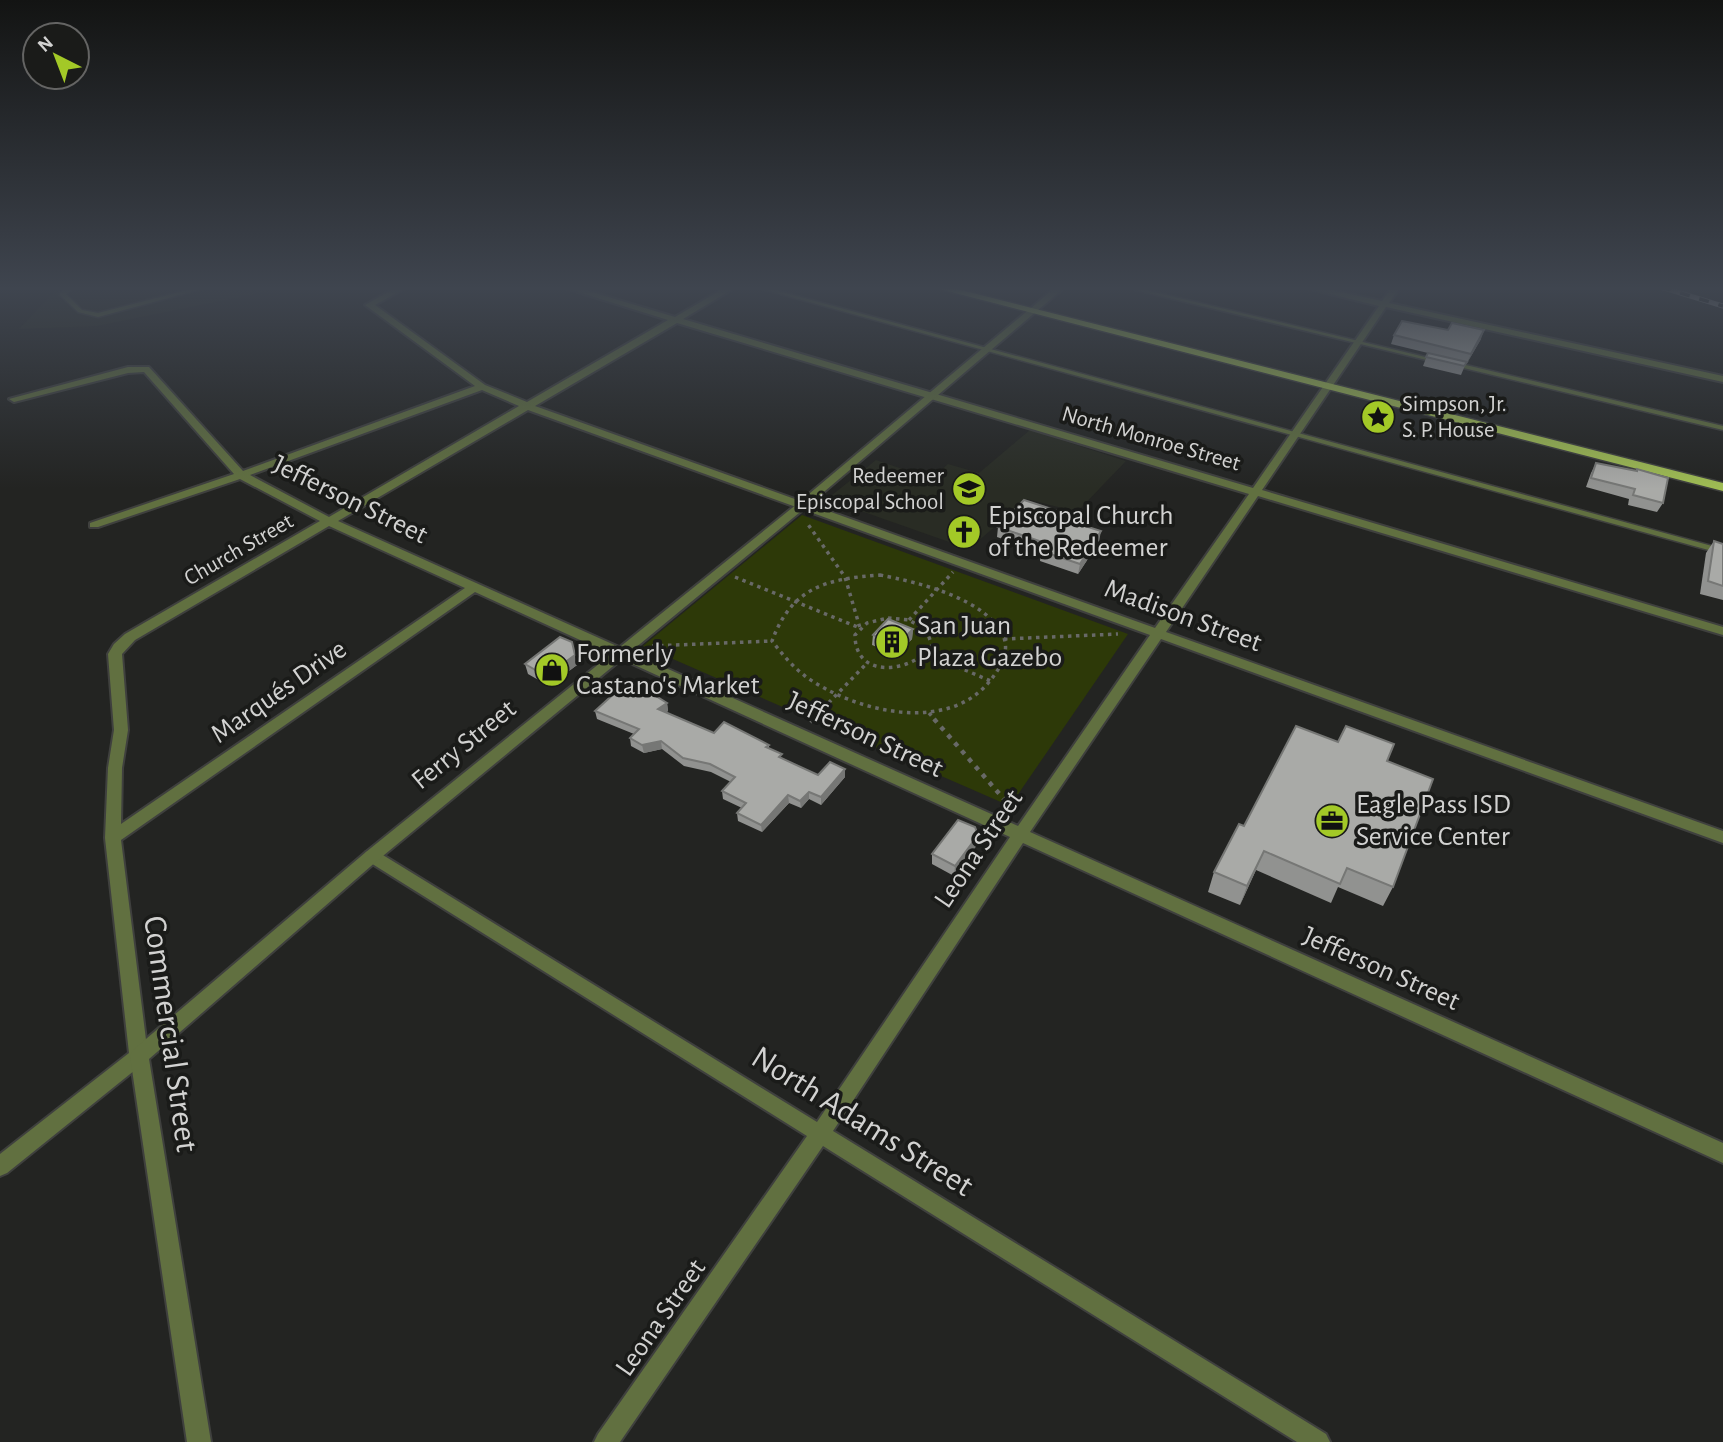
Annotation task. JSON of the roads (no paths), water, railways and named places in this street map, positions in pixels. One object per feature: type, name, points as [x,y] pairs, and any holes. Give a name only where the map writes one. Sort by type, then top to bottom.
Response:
[{"type":"main road","points":[[1201,354],[1723,486]]},
{"type":"street","name":"Madison Street","points":[[437,354],[482,387],[801,510],[961,563],[1723,837]]},
{"type":"street","name":"Church Street","points":[[130,637],[616,354]]},
{"type":"street","name":"North Monroe Street","points":[[792,354],[1723,631]]},
{"type":"street","name":"Ferry Street","points":[[0,1166],[139,1056],[372,856],[621,652],[720,571],[801,510],[980,354]]},
{"type":"street","name":"Leona Street","points":[[606,1442],[821,1133],[1020,835],[1351,354]]},
{"type":"street","points":[[1612,354],[1723,379]]},
{"type":"street","name":"Jefferson Street","points":[[14,399],[128,370],[146,369],[241,475],[330,522],[1723,1153]]},
{"type":"street","points":[[94,525],[241,475],[482,387]]},
{"type":"street","name":"Marqués Drive","points":[[113,838],[474,587]]},
{"type":"street","name":"Commercial Street","points":[[130,637],[119,647],[116,654],[121,730],[115,768],[113,838],[139,1056],[199,1442]]},
{"type":"street","name":"North Adams Street","points":[[372,856],[1318,1442]]},
{"type":"lane","points":[[996,354],[1723,552]]},
{"type":"lane","points":[[1411,354],[1723,428]]},
{"type":"place","name":"Simpson, Jr. S. P. House","points":[[1378,417]]},
{"type":"place","name":"Redeemer Episcopal School","points":[[969,489]]},
{"type":"place","name":"Episcopal Church of the Redeemer","points":[[964,532]]},
{"type":"place","name":"San Juan Plaza Gazebo","points":[[892,642]]},
{"type":"place","name":"Formerly Castano's Market","points":[[552,670]]},
{"type":"place","name":"Eagle Pass ISD Service Center","points":[[1332,821]]}]
